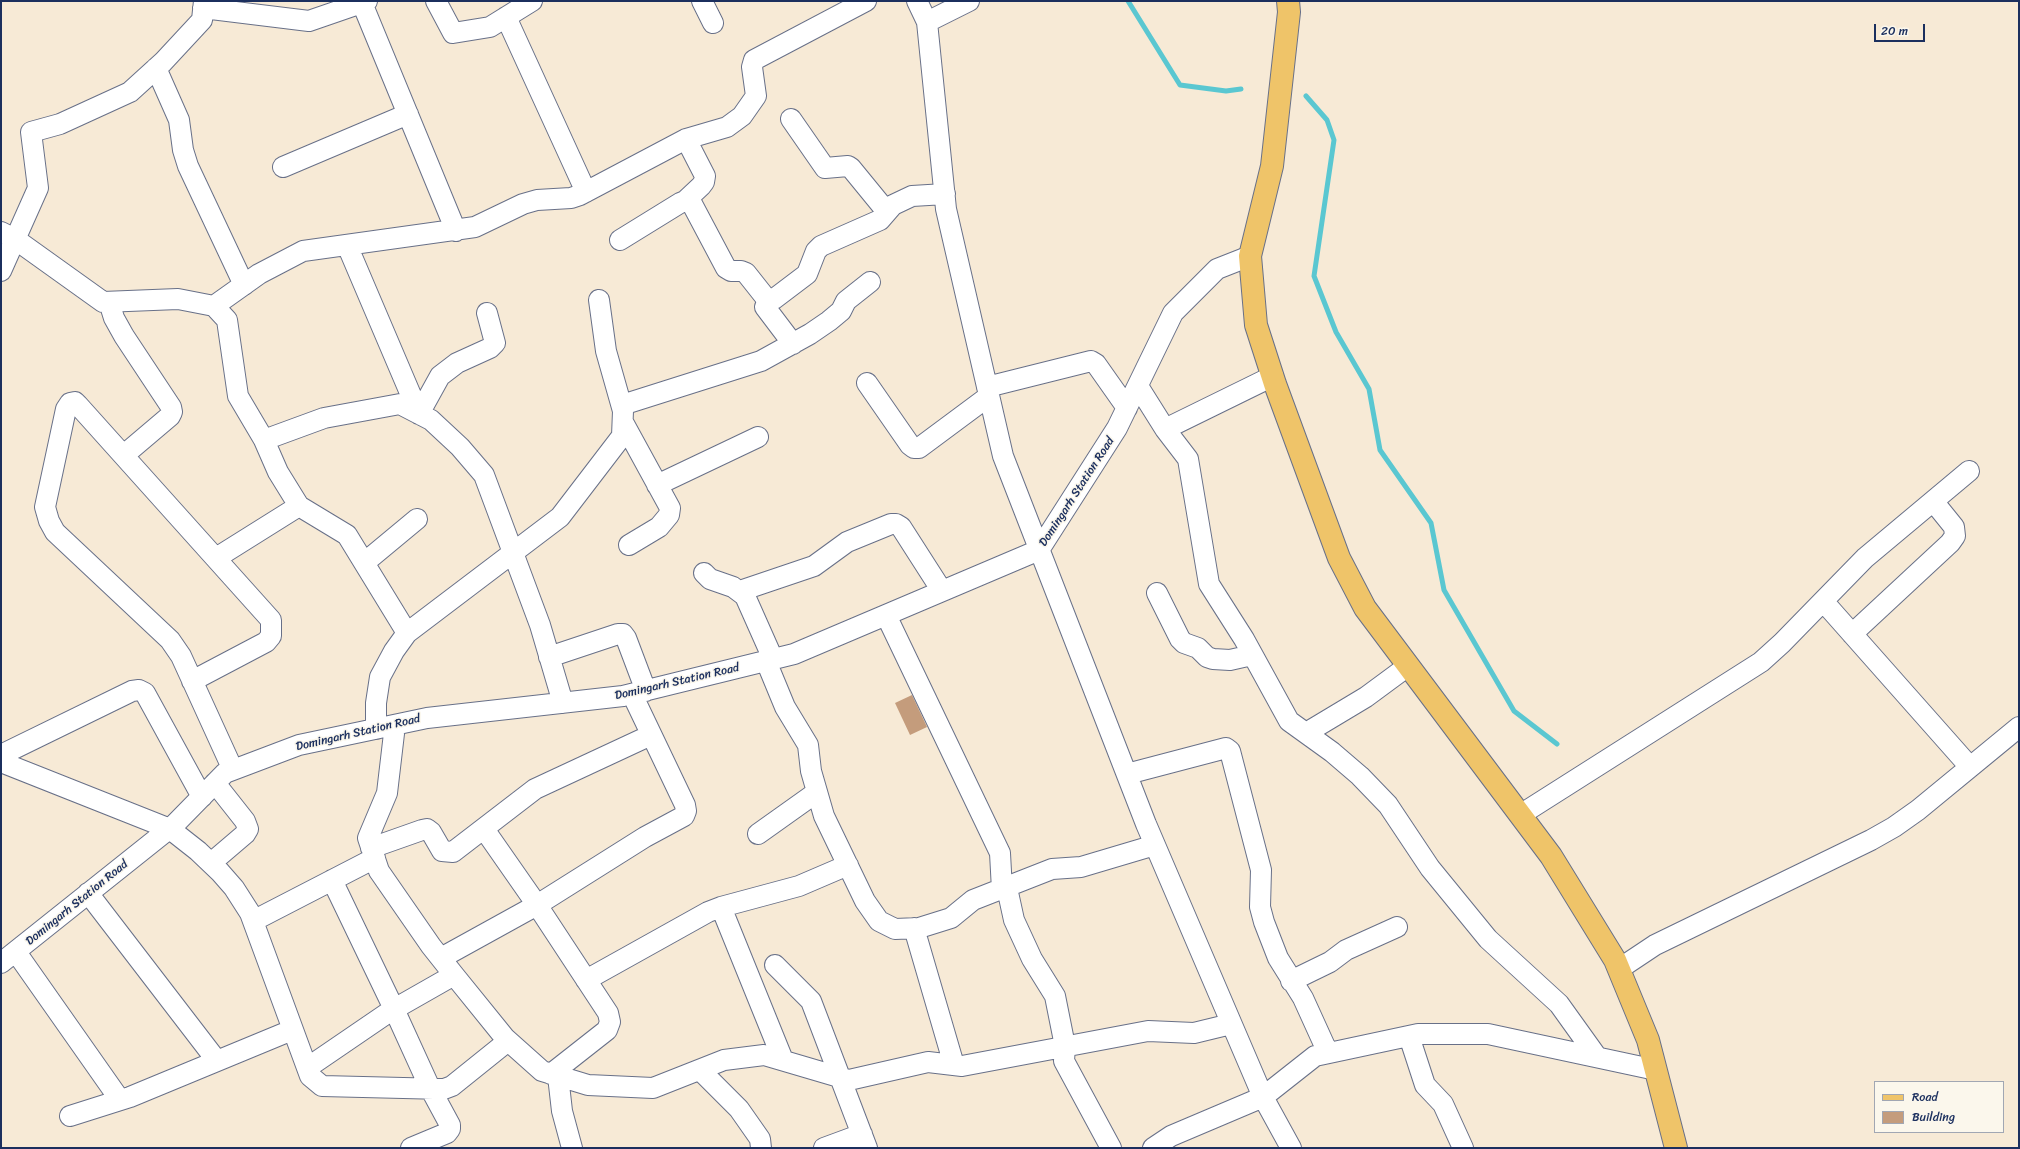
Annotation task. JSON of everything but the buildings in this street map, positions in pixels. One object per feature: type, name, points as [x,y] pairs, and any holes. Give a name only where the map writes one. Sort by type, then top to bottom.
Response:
[{"type":"main road","points":[[1288,1],[1289,12],[1272,166],[1250,256],[1256,325],[1273,376],[1339,558],[1365,608],[1551,856],[1619,969],[1648,1040],[1676,1148]]},
{"type":"street","points":[[436,1],[453,33],[490,27],[532,1]]},
{"type":"street","points":[[702,1],[714,23]]},
{"type":"street","points":[[214,306],[259,274],[303,251],[456,231],[475,227],[523,204],[536,200],[572,198],[686,139],[728,127],[742,116],[754,102],[756,96],[752,67],[754,60],[866,1]]},
{"type":"street","points":[[917,1],[927,22],[946,209],[1003,456],[1155,845],[1263,1097],[1291,1148]]},
{"type":"street","points":[[927,22],[969,1]]},
{"type":"street","points":[[1,271],[8,235],[38,188],[31,132],[60,124],[130,92],[156,68],[202,20],[203,4],[309,21],[365,2],[408,114],[456,231]]},
{"type":"street","points":[[506,17],[586,192]]},
{"type":"street","points":[[156,68],[179,120],[183,150],[188,166],[244,285]]},
{"type":"street","points":[[283,167],[408,114]]},
{"type":"street","points":[[791,119],[826,168],[848,166],[851,168],[887,212]]},
{"type":"street","points":[[620,240],[685,201],[704,182],[705,176],[686,139]]},
{"type":"street","points":[[685,201],[691,202],[726,268],[731,272],[741,271],[746,273],[764,297],[774,299],[806,274],[816,251],[821,246],[880,220],[893,205],[912,196],[944,194]]},
{"type":"street","points":[[8,235],[103,302],[178,299],[214,306],[227,320],[238,396],[264,440],[278,472],[299,506],[347,535],[407,634]]},
{"type":"street","points":[[347,245],[419,414]]},
{"type":"street","name":"Domingarh Station Road","points":[[8,957],[170,829],[225,773],[299,745],[427,718],[563,703],[639,692],[794,654],[1039,550],[1078,493],[1118,428],[1173,313],[1217,269],[1250,256]]},
{"type":"street","points":[[622,414],[761,361],[793,344],[810,334],[841,311],[846,301],[870,282]]},
{"type":"street","points":[[599,300],[606,351],[622,414],[670,508],[669,515],[659,527],[629,545]]},
{"type":"street","points":[[109,302],[114,318],[124,336],[171,407],[172,412],[170,416],[124,455]]},
{"type":"street","points":[[765,307],[793,344]]},
{"type":"street","points":[[419,414],[440,376],[457,363],[490,348],[495,343],[487,313]]},
{"type":"street","points":[[867,383],[910,445],[914,448],[919,448],[988,391],[1092,361],[1096,364],[1127,408]]},
{"type":"street","points":[[1165,429],[1273,376]]},
{"type":"street","points":[[1138,386],[1165,429],[1188,459],[1209,584],[1252,655],[1289,721],[1332,752],[1360,776],[1388,806],[1430,868],[1488,938],[1559,1004],[1597,1057]]},
{"type":"street","points":[[192,681],[266,642],[271,636],[272,620],[78,405],[75,402],[70,402],[66,409],[46,507],[49,522],[55,532],[170,640],[181,656],[192,681],[233,770]]},
{"type":"street","points":[[264,440],[324,418],[400,404],[431,420],[460,447],[484,475],[540,625],[563,703]]},
{"type":"street","points":[[622,414],[622,436],[560,517],[407,634],[394,651],[380,677],[376,703],[385,727],[387,794],[368,838],[379,871],[441,958],[508,1041],[542,1071],[554,1075],[588,1085],[653,1088],[724,1060],[764,1055],[849,1080],[928,1062],[962,1066],[1148,1031],[1194,1033],[1231,1024]]},
{"type":"street","points":[[657,485],[758,437]]},
{"type":"street","points":[[1520,815],[1748,671],[1782,643],[1865,558],[1969,471]]},
{"type":"street","points":[[1852,634],[1950,543],[1955,536],[1954,528],[1933,501]]},
{"type":"street","points":[[216,558],[299,506]]},
{"type":"street","points":[[364,563],[417,519]]},
{"type":"street","points":[[740,591],[814,566],[847,542],[891,524],[896,524],[902,527],[942,591]]},
{"type":"street","points":[[704,573],[710,579],[740,591],[745,596],[785,707],[808,745],[811,771],[824,816],[865,901],[879,921],[895,929],[914,928],[950,918],[973,900],[1052,870],[1082,867],[1155,845]]},
{"type":"street","points":[[1158,593],[1180,639],[1184,643],[1198,648],[1207,657],[1213,659],[1230,660],[1252,655]]},
{"type":"street","points":[[1823,601],[1970,767]]},
{"type":"street","points":[[886,615],[1000,853],[1005,889],[1014,920],[1032,959],[1055,996],[1065,1046],[1064,1061],[1111,1148]]},
{"type":"street","points":[[441,958],[537,905],[650,834],[684,816],[686,811],[651,735],[626,638],[623,634],[618,634],[549,657]]},
{"type":"street","points":[[1306,733],[1360,701],[1408,666]]},
{"type":"street","points":[[1,755],[125,695],[139,690],[145,693],[209,790],[245,821],[248,829],[245,834],[211,863]]},
{"type":"street","points":[[1619,969],[1655,945],[1871,840],[1918,810],[2019,728]]},
{"type":"street","points":[[253,921],[332,880],[373,853],[422,830],[431,832],[442,851],[453,852],[535,789],[651,735]]},
{"type":"street","points":[[1127,774],[1226,748],[1230,751],[1261,870],[1260,907],[1278,958],[1308,1006],[1328,1053]]},
{"type":"street","points":[[1,762],[170,829],[211,863],[234,888],[250,913],[307,1068],[315,1081],[322,1086],[444,1089],[452,1086],[508,1041]]},
{"type":"street","points":[[758,834],[817,792]]},
{"type":"street","points":[[484,829],[537,905],[608,1013],[610,1022],[607,1030],[554,1075]]},
{"type":"street","points":[[586,980],[685,924],[721,907],[799,886],[848,865]]},
{"type":"street","points":[[332,880],[430,1088],[450,1125],[450,1130],[447,1133],[411,1148]]},
{"type":"street","points":[[88,893],[217,1061]]},
{"type":"street","points":[[721,907],[783,1060]]},
{"type":"street","points":[[1291,980],[1330,962],[1349,948],[1397,927]]},
{"type":"street","points":[[914,928],[954,1065]]},
{"type":"street","points":[[8,957],[120,1100]]},
{"type":"street","points":[[775,965],[811,1000],[838,1076],[864,1141],[824,1148]]},
{"type":"street","points":[[307,1068],[394,1009],[454,975]]},
{"type":"street","points":[[70,1116],[120,1100],[292,1030]]},
{"type":"street","points":[[1153,1148],[1171,1136],[1263,1097],[1314,1056],[1418,1034],[1488,1034],[1656,1070]]},
{"type":"street","points":[[1409,1036],[1422,1079],[1425,1085],[1443,1104],[1463,1148]]},
{"type":"street","points":[[700,1070],[739,1109],[760,1139],[761,1148]]},
{"type":"street","points":[[554,1075],[572,1148]]},
{"type":"waterway","points":[[1128,1],[1180,85],[1226,91],[1241,89]]},
{"type":"waterway","points":[[1306,96],[1327,120],[1334,140],[1314,276],[1336,332],[1369,389],[1380,450],[1431,523],[1444,590],[1514,711],[1557,744]]}]
